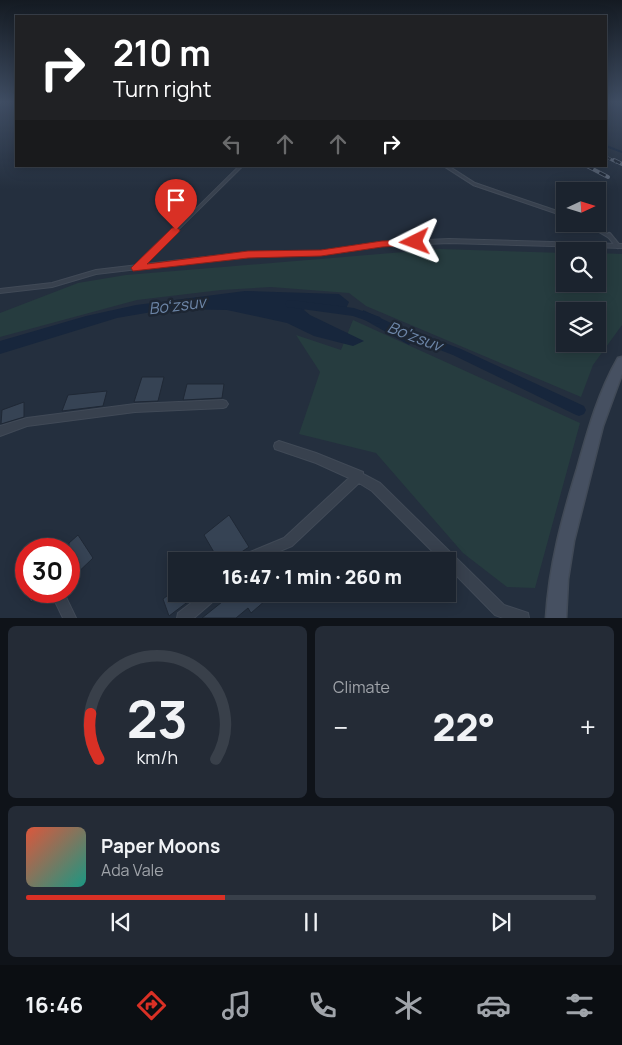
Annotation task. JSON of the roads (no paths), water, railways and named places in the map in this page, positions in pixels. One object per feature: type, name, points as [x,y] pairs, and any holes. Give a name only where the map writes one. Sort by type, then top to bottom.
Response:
[{"type":"main road","points":[[556,618],[556,589],[565,540],[604,398],[622,362]]},
{"type":"street","points":[[0,291],[52,284],[96,272],[248,254],[321,253],[382,244],[449,241],[620,246]]},
{"type":"street","points":[[0,431],[27,422],[117,410],[223,404]]},
{"type":"street","points":[[279,446],[319,458],[359,476],[376,487],[500,610],[523,618]]},
{"type":"street","points":[[264,552],[288,542],[359,476]]},
{"type":"street","points":[[183,618],[203,602]]},
{"type":"street","points":[[62,603],[70,618]]},
{"type":"lane","points":[[136,268],[240,167]]},
{"type":"lane","points":[[448,167],[474,184],[556,212]]},
{"type":"lane","points":[[604,232],[620,246]]},
{"type":"water","name":"Boʻzsuv","points":[[245,291],[339,294],[349,302],[345,311],[308,304],[304,310],[310,315],[364,341],[353,346],[314,336],[287,323],[227,310],[169,309],[117,318],[0,354],[0,341],[86,316],[136,305]]},
{"type":"water","points":[[363,310],[417,335],[409,345],[363,319]]},
{"type":"waterway","points":[[607,146],[622,152]]},
{"type":"waterway","name":"Bo'zsuv","points":[[291,304],[354,312],[376,320]]},
{"type":"waterway","name":"Bo'zsuv","points":[[402,331],[457,352],[579,410]]},
{"type":"railway","points":[[607,158],[616,162]]},
{"type":"railway","points":[[614,160],[622,164]]},
{"type":"railway","points":[[589,167],[608,177]]}]
